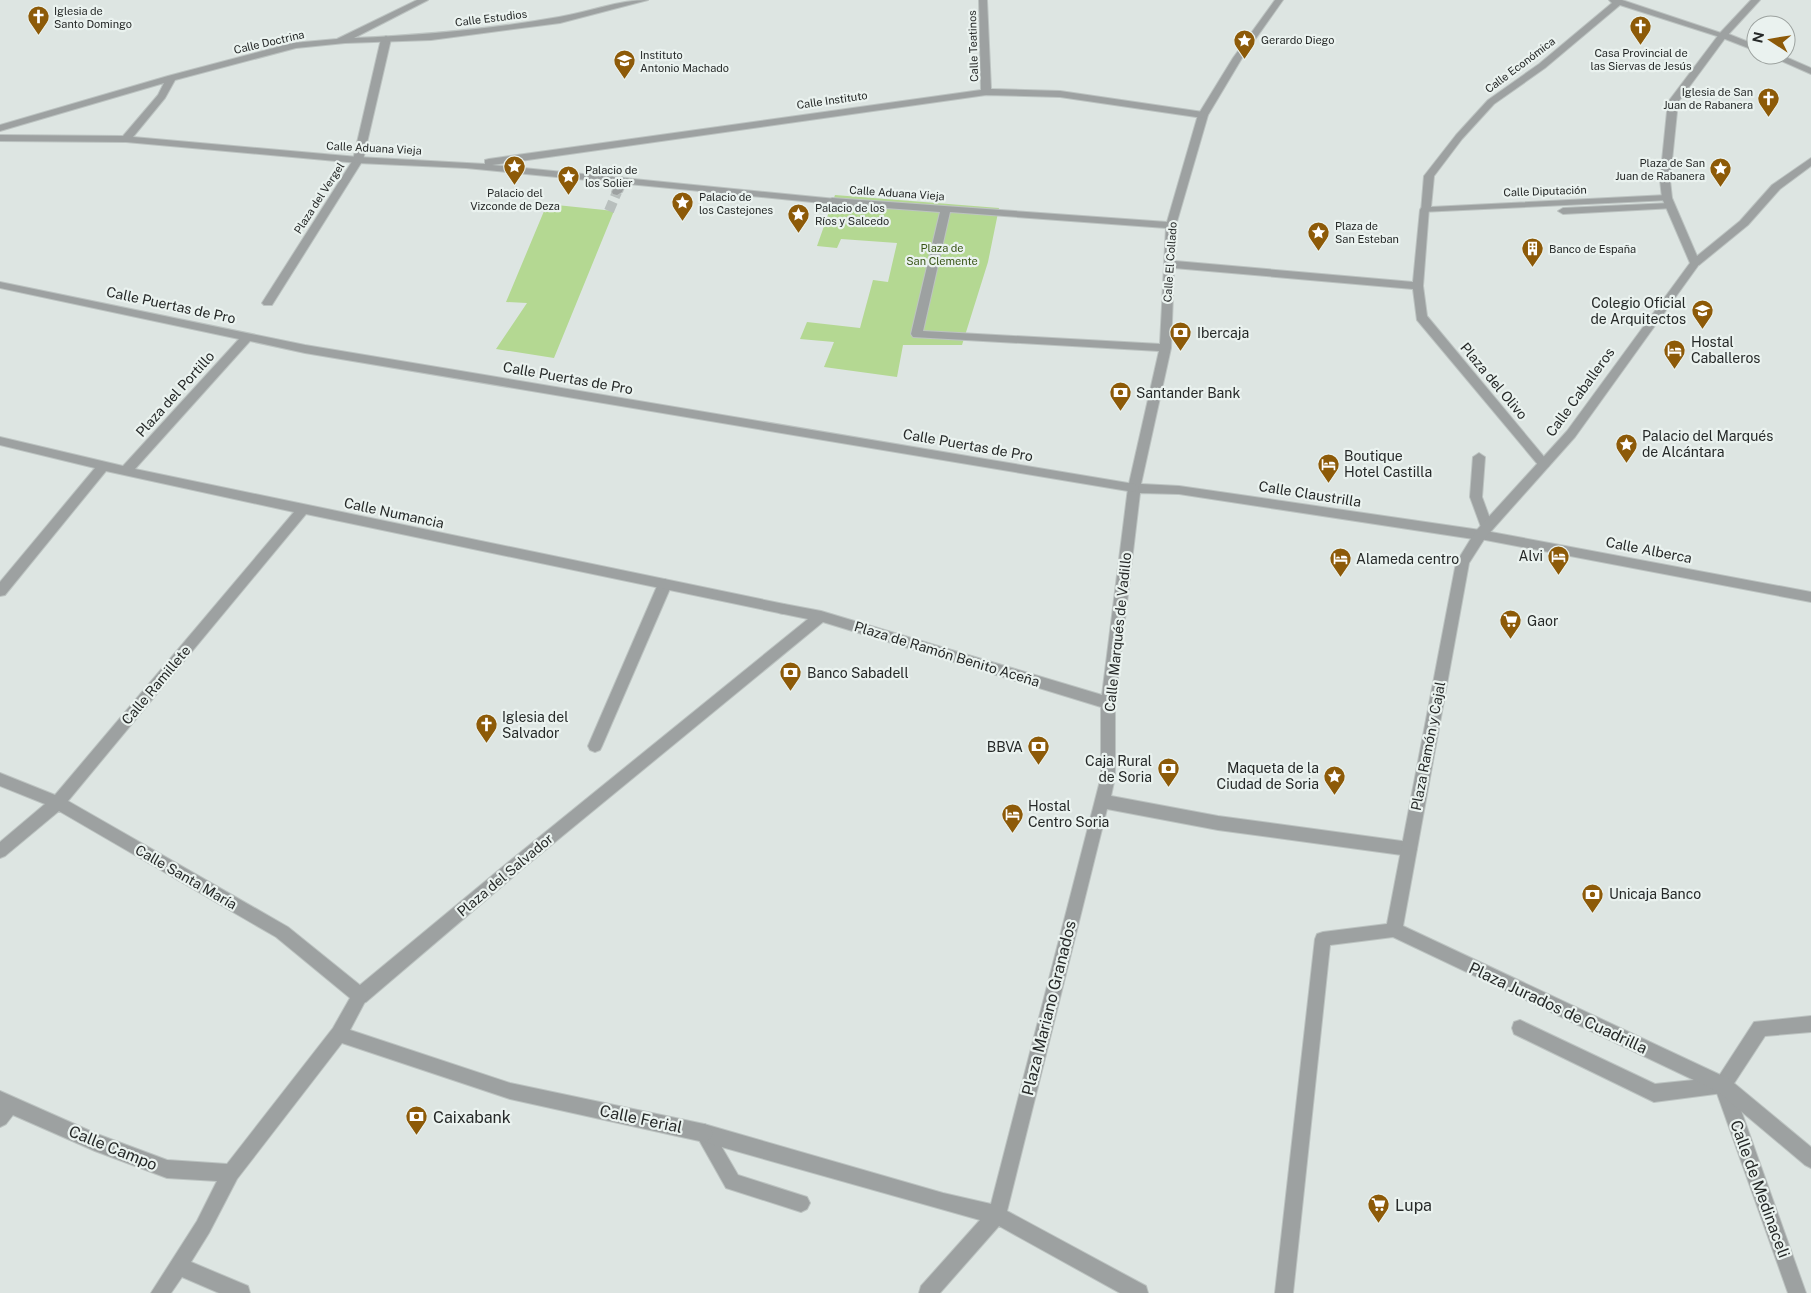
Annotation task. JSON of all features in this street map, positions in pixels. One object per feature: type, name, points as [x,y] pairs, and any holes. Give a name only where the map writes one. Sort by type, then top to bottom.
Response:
[{"type":"street","name":"Calle Doctrina","points":[[0,128],[170,78],[296,46],[340,42],[424,0]]},
{"type":"street","name":"Calle Estudios","points":[[340,42],[431,37],[560,20],[644,0]]},
{"type":"street","name":"Calle Teatinos","points":[[983,0],[986,92]]},
{"type":"street","name":"Calle El Collado","points":[[1134,488],[1165,348],[1171,226],[1203,114],[1238,58],[1279,0]]},
{"type":"street","points":[[1695,263],[1668,202],[1665,180],[1673,102],[1723,35],[1756,0]]},
{"type":"street","points":[[1615,1],[1746,44]]},
{"type":"street","name":"Calle Económica","points":[[1425,210],[1429,176],[1459,137],[1491,102],[1542,66],[1615,1]]},
{"type":"street","name":"Plaza del Vergel","points":[[268,303],[358,160],[386,39]]},
{"type":"street","points":[[1796,65],[1811,71]]},
{"type":"street","points":[[126,139],[162,96],[170,78]]},
{"type":"street","name":"Calle Instituto","points":[[466,165],[986,92],[1060,94],[1203,114]]},
{"type":"street","name":"Calle Aduana Vieja","points":[[0,138],[126,139],[358,160],[466,165],[832,201],[1171,226]]},
{"type":"street","name":"Calle Caballeros","points":[[1463,563],[1483,531],[1571,434],[1695,263],[1744,223],[1776,186],[1811,161]]},
{"type":"street","points":[[617,192],[622,180]]},
{"type":"street","points":[[1563,211],[1668,202]]},
{"type":"street","name":"Calle Diputación","points":[[1425,210],[1668,202]]},
{"type":"street","points":[[946,209],[917,334],[1165,348]]},
{"type":"street","points":[[1169,264],[1418,286],[1425,210]]},
{"type":"street","name":"Calle Puertas de Pro","points":[[0,285],[325,352],[1134,488]]},
{"type":"street","name":"Plaza del Olivo","points":[[1418,286],[1421,318],[1544,464]]},
{"type":"street","name":"Plaza del Portillo","points":[[126,471],[248,337]]},
{"type":"street","name":"Calle Numancia","points":[[0,441],[103,466],[303,509],[784,609]]},
{"type":"street","points":[[1479,457],[1476,497],[1483,531]]},
{"type":"street","points":[[0,591],[103,466]]},
{"type":"street","name":"Calle Claustrilla","points":[[1134,488],[1179,490],[1483,531]]},
{"type":"street","name":"Calle Marqués de Vadillo","points":[[1108,777],[1108,703],[1134,488]]},
{"type":"street","name":"Calle Ramillete","points":[[0,851],[58,803],[303,509]]},
{"type":"street","name":"Calle Alberca","points":[[1483,531],[1811,597]]},
{"type":"street","name":"Plaza Ramón y Cajal","points":[[1394,930],[1463,563]]},
{"type":"street","points":[[595,746],[664,584]]},
{"type":"street","name":"Plaza de Ramón Benito Aceña","points":[[784,609],[821,616],[1108,703]]},
{"type":"street","name":"Plaza del Salvador","points":[[160,1293],[179,1266],[231,1173],[339,1034],[360,996],[524,858],[821,616]]},
{"type":"street","name":"Plaza Mariano Granados","points":[[928,1293],[997,1215],[1108,777]]},
{"type":"street","name":"Calle Santa María","points":[[0,779],[58,803],[282,932],[360,996]]},
{"type":"street","points":[[1101,801],[1218,823],[1409,849]]},
{"type":"street","points":[[1284,1293],[1323,939],[1394,930]]},
{"type":"street","name":"Plaza Jurados de Cuadrilla","points":[[1394,930],[1723,1085],[1811,1159]]},
{"type":"street","points":[[1520,1028],[1654,1093],[1723,1085],[1760,1028],[1811,1024]]},
{"type":"street","name":"Calle Ferial","points":[[339,1034],[510,1091],[704,1132],[943,1202],[997,1215]]},
{"type":"street","name":"Calle de Medinaceli","points":[[1723,1085],[1797,1293]]},
{"type":"street","name":"Calle Campo","points":[[4,1107],[167,1169],[231,1173]]},
{"type":"street","points":[[704,1132],[732,1182],[800,1203]]},
{"type":"street","points":[[997,1215],[1139,1293]]},
{"type":"street","points":[[179,1266],[241,1293]]},
{"type":"green space","name":"Plaza de San Clemente","points":[[835,195],[999,208],[988,262],[962,345],[903,345],[897,377],[824,367],[834,342],[800,339],[807,322],[860,328],[873,280],[888,282],[897,243],[841,239],[837,248],[817,246]]},
{"type":"green space","points":[[547,204],[614,211],[554,358],[496,349],[527,303],[506,302]]},
{"type":"tunnel","points":[[609,211],[617,192]]},
{"type":"place","name":"Iglesia de Santo Domingo","points":[[38,36]]},
{"type":"place","name":"Casa Provincial de las Siervas de Jesús","points":[[1641,46]]},
{"type":"place","name":"Gerardo Diego","points":[[1245,59]]},
{"type":"place","name":"Instituto Antonio Machado","points":[[624,80]]},
{"type":"place","name":"Iglesia de San Juan de Rabanera","points":[[1769,117]]},
{"type":"place","name":"Palacio del Vizconde de Deza","points":[[515,186]]},
{"type":"place","name":"Plaza de San Juan de Rabanera","points":[[1721,188]]},
{"type":"place","name":"Palacio de los Solier","points":[[569,195]]},
{"type":"place","name":"Palacio de los Castejones","points":[[683,222]]},
{"type":"place","name":"Palacio de los Ríos y Salcedo","points":[[799,233]]},
{"type":"place","name":"Plaza de San Esteban","points":[[1319,251]]},
{"type":"place","name":"Banco de España","points":[[1533,268]]},
{"type":"place","name":"Colegio Oficial de Arquitectos","points":[[1702,330]]},
{"type":"place","name":"Ibercaja","points":[[1181,352]]},
{"type":"place","name":"Hostal Caballeros","points":[[1675,369]]},
{"type":"place","name":"Santander Bank","points":[[1120,412]]},
{"type":"place","name":"Palacio del Marqués de Alcántara","points":[[1626,463]]},
{"type":"place","name":"Boutique Hotel Castilla","points":[[1328,483]]},
{"type":"place","name":"Alvi","points":[[1559,575]]},
{"type":"place","name":"Alameda centro","points":[[1340,578]]},
{"type":"place","name":"Gaor","points":[[1511,640]]},
{"type":"place","name":"Banco Sabadell","points":[[791,692]]},
{"type":"place","name":"Iglesia del Salvador","points":[[486,744]]},
{"type":"place","name":"BBVA","points":[[1039,766]]},
{"type":"place","name":"Caja Rural de Soria","points":[[1168,788]]},
{"type":"place","name":"Maqueta de la Ciudad de Soria","points":[[1335,795]]},
{"type":"place","name":"Hostal Centro Soria","points":[[1012,833]]},
{"type":"place","name":"Unicaja Banco","points":[[1593,913]]},
{"type":"place","name":"Caixabank","points":[[417,1136]]},
{"type":"place","name":"Lupa","points":[[1379,1224]]}]
